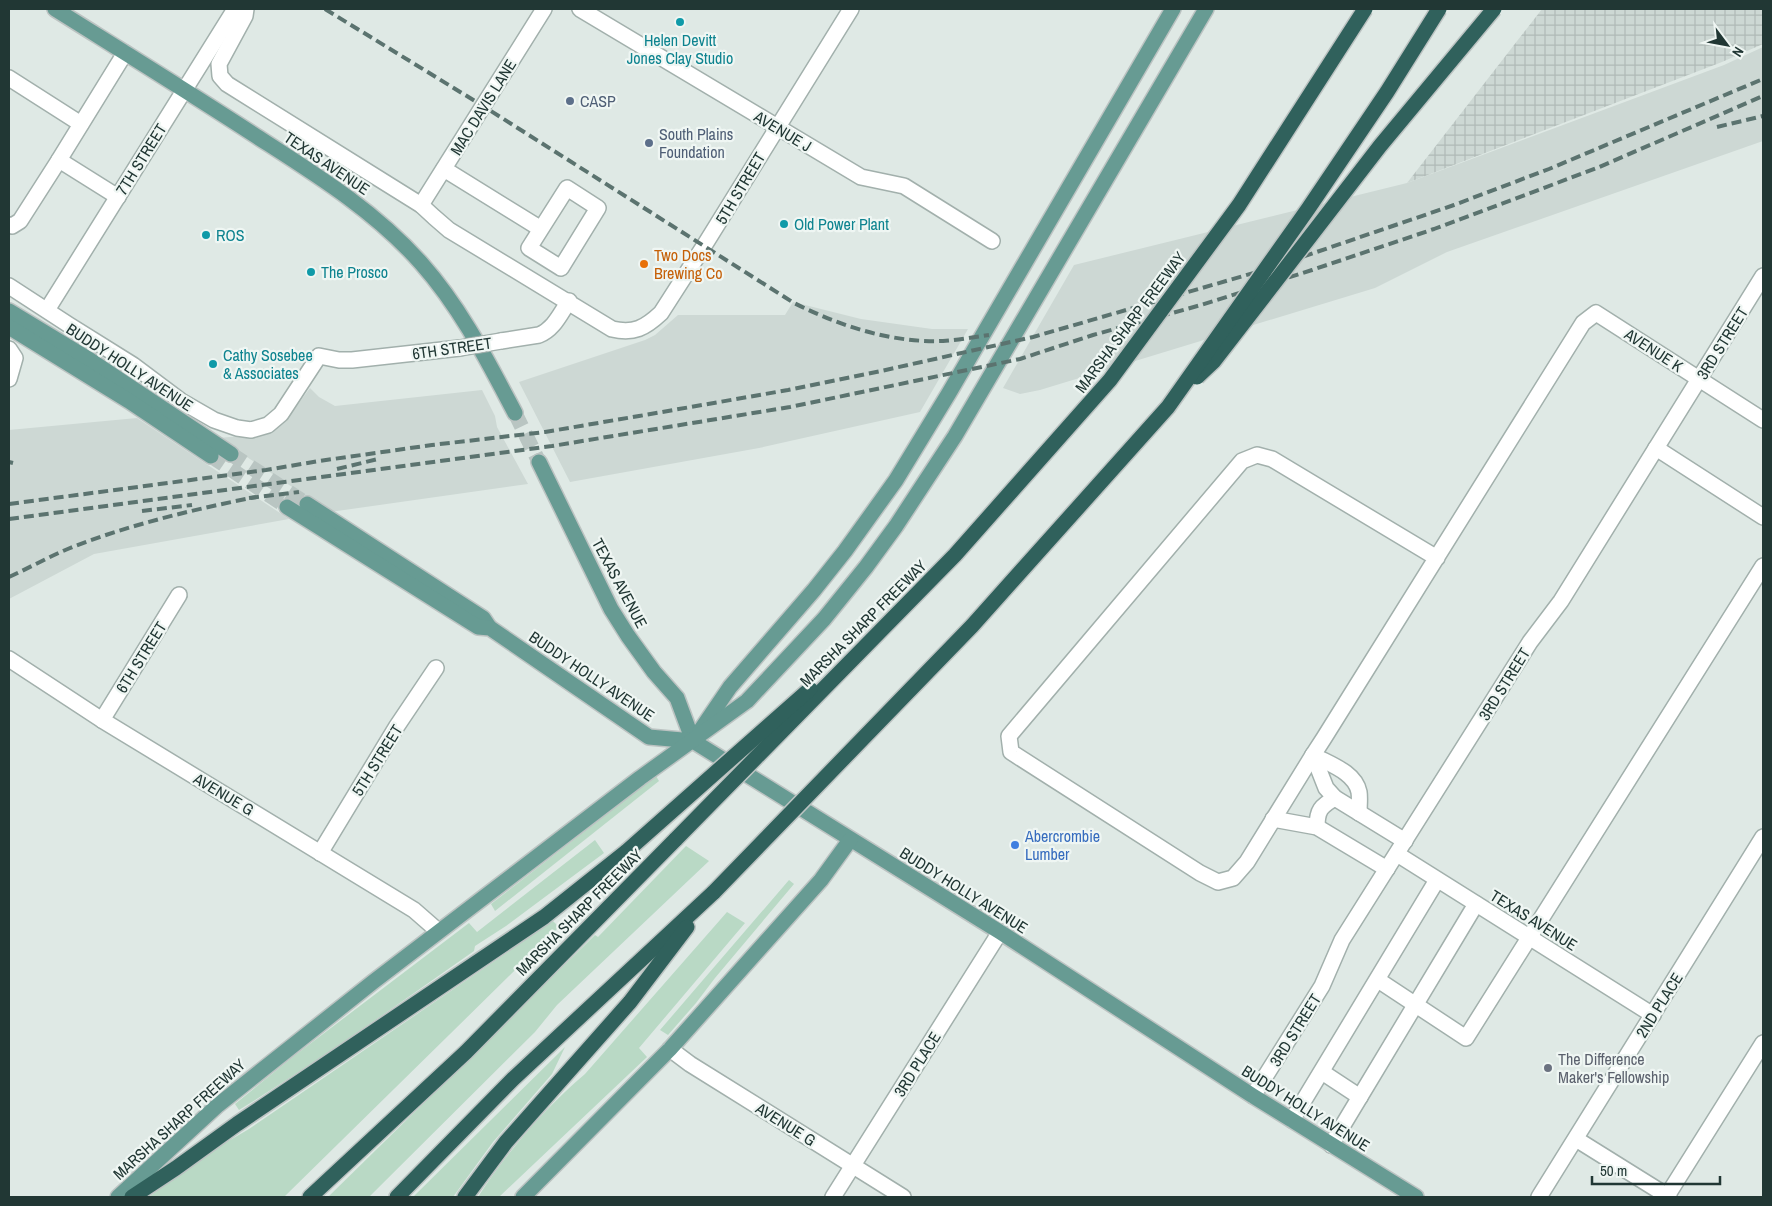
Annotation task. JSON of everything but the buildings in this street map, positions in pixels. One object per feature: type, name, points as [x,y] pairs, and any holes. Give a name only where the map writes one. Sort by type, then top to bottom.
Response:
[{"type":"highway","name":"MARSHA SHARP FREEWAY","points":[[310,1197],[466,1052],[955,555],[1110,380],[1239,205],[1366,9]]},
{"type":"highway","points":[[1168,407],[1308,209],[1387,92],[1439,9]]},
{"type":"highway","points":[[397,1197],[513,1080],[714,892],[972,626],[1168,407],[1214,361],[1380,146],[1494,9]]},
{"type":"highway","points":[[132,1197],[544,917],[627,851],[906,604]]},
{"type":"highway","points":[[466,1197],[506,1142],[630,1002],[714,892]]},
{"type":"main road","name":"TEXAS AVENUE","points":[[55,9],[336,188],[376,219],[405,246],[440,285],[478,342],[515,413]]},
{"type":"main road","name":"MARSHA SHARP FREEWAY","points":[[693,741],[730,687],[830,570],[896,480],[949,393],[1173,9]]},
{"type":"main road","name":"MARSHA SHARP FREEWAY","points":[[118,1197],[218,1105],[438,931],[640,778],[747,701],[771,677],[824,619],[896,526],[955,436],[1206,9]]},
{"type":"main road","name":"BUDDY HOLLY AVENUE","points":[[9,311],[90,360],[231,454]]},
{"type":"main road","name":"BUDDY HOLLY AVENUE","points":[[9,327],[129,401],[211,456]]},
{"type":"main road","name":"TEXAS AVENUE","points":[[539,462],[611,609],[654,672],[677,698],[693,741]]},
{"type":"main road","name":"BUDDY HOLLY AVENUE","points":[[307,504],[483,618],[490,628],[649,737],[693,741],[1000,932],[1253,1096],[1416,1197]]},
{"type":"main road","name":"BUDDY HOLLY AVENUE","points":[[287,507],[478,627],[490,628]]},
{"type":"main road","points":[[523,1197],[670,1049],[821,880],[850,840]]},
{"type":"street","name":"7TH STREET","points":[[47,310],[235,9]]},
{"type":"street","name":"TEXAS AVENUE","points":[[246,9],[246,16],[219,64],[223,80],[421,204],[449,230],[569,301],[612,329],[634,331]]},
{"type":"street","name":"MAC DAVIS LANE","points":[[421,204],[544,9]]},
{"type":"street","name":"AVENUE J","points":[[580,9],[861,177],[904,186],[992,241]]},
{"type":"street","name":"5TH STREET","points":[[634,331],[653,321],[661,313],[850,9]]},
{"type":"street","points":[[9,225],[12,226],[20,221],[125,53]]},
{"type":"street","points":[[9,78],[81,124]]},
{"type":"street","points":[[58,160],[118,197]]},
{"type":"street","points":[[444,169],[541,229]]},
{"type":"street","points":[[517,270],[529,248],[567,188],[598,208],[561,268],[529,248]]},
{"type":"street","name":"3RD STREET","points":[[1253,1096],[1322,986],[1342,940],[1530,642],[1560,601],[1763,276]]},
{"type":"street","points":[[9,286],[47,310]]},
{"type":"street","name":"6TH STREET","points":[[47,310],[133,365],[181,401],[214,420],[237,428],[252,430],[268,425],[281,414],[320,356],[339,360],[352,360],[460,348],[539,335],[551,328],[569,301]]},
{"type":"street","name":"AVENUE K","points":[[1436,558],[1583,323],[1596,313],[1763,420]]},
{"type":"street","points":[[9,349],[15,358],[9,379]]},
{"type":"street","points":[[1656,448],[1763,517]]},
{"type":"street","points":[[1257,454],[1272,459],[1436,558],[1247,862],[1233,878],[1218,882],[1200,874],[1011,752],[1008,736],[1242,461],[1257,454]]},
{"type":"street","points":[[1378,980],[1466,1038],[1763,566]]},
{"type":"street","name":"6TH STREET","points":[[102,720],[179,594]]},
{"type":"street","name":"AVENUE G","points":[[9,659],[102,720],[414,910],[438,931]]},
{"type":"street","name":"5TH STREET","points":[[320,853],[397,726],[436,668]]},
{"type":"street","points":[[1313,755],[1326,788],[1335,798],[1405,841]]},
{"type":"street","points":[[1313,755],[1349,775],[1356,783],[1360,793],[1359,812]]},
{"type":"street","points":[[1316,827],[1317,816],[1323,805],[1335,798]]},
{"type":"street","points":[[1273,819],[1316,827],[1387,869]]},
{"type":"street","name":"2ND PLACE","points":[[1539,1197],[1763,837]]},
{"type":"street","name":"TEXAS AVENUE","points":[[1397,854],[1653,1015]]},
{"type":"street","points":[[1292,1120],[1437,880]]},
{"type":"street","points":[[1331,1145],[1476,904]]},
{"type":"street","name":"3RD PLACE","points":[[833,1197],[1000,932]]},
{"type":"street","points":[[1576,1139],[1668,1197],[1763,1043]]},
{"type":"street","name":"AVENUE G","points":[[670,1049],[690,1064],[903,1197]]},
{"type":"street","points":[[1322,1072],[1360,1097]]},
{"type":"shaded area","points":[[1542,9],[1763,9],[1763,44],[1722,62],[1407,183]]},
{"type":"shaded area","points":[[1763,47],[1763,141],[1447,252],[1375,288],[1040,390],[1020,394],[1003,388],[1074,265],[1407,183],[1724,65]]},
{"type":"shaded area","points":[[793,302],[861,319],[932,329],[968,329],[920,412],[759,448],[570,482],[519,382],[645,340],[655,335],[678,315],[785,315]]},
{"type":"shaded area","points":[[310,388],[319,397],[335,406],[482,390],[495,416],[497,427],[528,484],[330,512],[218,438],[255,435],[274,428],[289,416]]},
{"type":"shaded area","points":[[137,418],[289,519],[94,554],[9,599],[9,430]]},
{"type":"green space","points":[[656,776],[659,781],[495,911],[491,904]]},
{"type":"green space","points":[[595,840],[604,853],[506,926],[475,946],[474,951],[329,1052],[239,1110],[235,1104],[294,1056],[469,923],[477,932]]},
{"type":"green space","points":[[686,846],[709,861],[557,1005],[535,1032],[369,1197],[328,1197],[595,935],[598,937]]},
{"type":"green space","points":[[789,880],[794,884],[696,1003],[668,1035],[660,1030]]},
{"type":"green space","points":[[727,912],[745,923],[639,1048],[647,1057],[499,1197],[478,1197],[527,1132],[585,1074]]},
{"type":"green space","points":[[553,921],[559,927],[284,1197],[149,1197],[201,1157],[249,1129]]},
{"type":"green space","points":[[565,1047],[552,1074],[493,1142],[453,1197],[413,1197]]},
{"type":"tunnel","points":[[515,413],[539,462]]},
{"type":"tunnel","points":[[231,454],[307,504]]},
{"type":"tunnel","points":[[211,456],[287,507]]},
{"type":"railway","points":[[325,9],[483,106],[794,303],[848,326],[885,336],[924,341],[943,341],[989,335]]},
{"type":"railway","points":[[9,504],[266,470],[432,445],[545,432],[788,390],[1033,337],[1264,270],[1454,205],[1549,169],[1763,79]]},
{"type":"railway","points":[[9,519],[552,446],[790,407],[1020,359],[1093,335],[1201,305],[1434,229],[1597,168],[1763,96]]},
{"type":"railway","points":[[1717,127],[1763,116]]},
{"type":"railway","points":[[337,469],[378,459]]},
{"type":"railway","points":[[9,462],[13,463]]},
{"type":"railway","points":[[249,498],[299,492]]},
{"type":"railway","points":[[9,577],[66,550],[97,538],[187,512],[256,497]]},
{"type":"railway","points":[[142,511],[192,505]]},
{"type":"place","name":"Helen Devitt Jones Clay Studio","points":[[680,22]]},
{"type":"place","name":"CASP","points":[[570,101]]},
{"type":"place","name":"South Plains Foundation","points":[[649,143]]},
{"type":"place","name":"Old Power Plant","points":[[784,224]]},
{"type":"place","name":"ROS","points":[[206,235]]},
{"type":"place","name":"Two Docs Brewing Co","points":[[644,264]]},
{"type":"place","name":"The Prosco","points":[[311,272]]},
{"type":"place","name":"Cathy Sosebee & Associates","points":[[213,364]]},
{"type":"place","name":"Abercrombie Lumber","points":[[1015,845]]},
{"type":"place","name":"The Difference Maker's Fellowship","points":[[1548,1068]]}]
